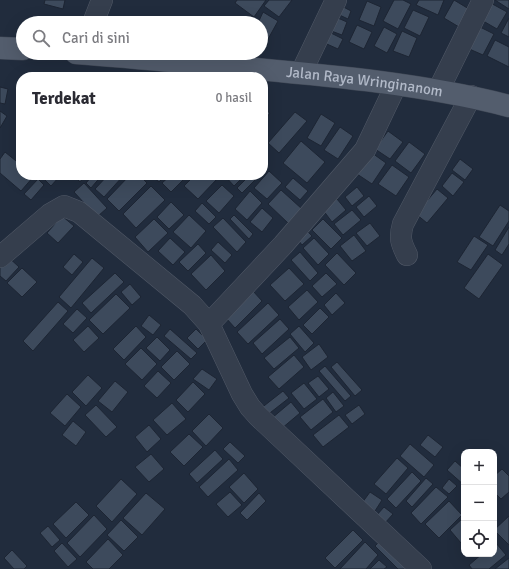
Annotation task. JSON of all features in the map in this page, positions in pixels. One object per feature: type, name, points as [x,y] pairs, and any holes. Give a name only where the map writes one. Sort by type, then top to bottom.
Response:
[{"type":"main road","points":[[0,48],[16,49]]},
{"type":"main road","name":"Jalan Raya Wringinanom","points":[[157,60],[301,73],[396,85],[471,96],[509,106]]},
{"type":"street","points":[[95,16],[102,0]]},
{"type":"street","points":[[301,73],[336,0]]},
{"type":"street","points":[[438,91],[483,0]]},
{"type":"street","points":[[210,324],[282,245],[365,150],[396,85]]},
{"type":"street","points":[[407,255],[401,243],[403,224],[471,96]]},
{"type":"street","points":[[0,257],[50,214],[64,206],[79,212],[192,305],[210,324],[242,394],[250,407],[421,569]]},
{"type":"building","points":[[45,0],[65,0],[63,9],[44,4]]},
{"type":"building","points":[[237,0],[266,0],[255,16],[235,3]]},
{"type":"building","points":[[269,0],[292,0],[279,17],[264,6]]},
{"type":"building","points":[[394,0],[403,0],[411,4],[398,29],[383,21]]},
{"type":"building","points":[[419,0],[444,0],[438,15],[416,5]]},
{"type":"building","points":[[454,0],[474,12],[464,30],[444,18]]},
{"type":"building","points":[[495,0],[509,0],[509,9]]},
{"type":"building","points":[[367,1],[381,7],[374,26],[359,20]]},
{"type":"building","points":[[487,1],[507,12],[497,29],[478,18]]},
{"type":"building","points":[[338,4],[351,11],[348,19],[333,12]]},
{"type":"building","points":[[413,10],[429,17],[420,36],[404,28]]},
{"type":"building","points":[[263,12],[278,21],[268,39],[268,16],[261,16]]},
{"type":"building","points":[[331,15],[347,22],[342,35],[326,29]]},
{"type":"building","points":[[509,18],[509,37],[501,33]]},
{"type":"building","points":[[357,25],[372,32],[364,49],[349,42]]},
{"type":"building","points":[[478,26],[494,34],[483,55],[467,48]]},
{"type":"building","points":[[384,27],[397,34],[387,53],[374,46]]},
{"type":"building","points":[[323,29],[343,39],[338,49],[318,40]]},
{"type":"building","points":[[402,31],[417,38],[409,57],[393,51]]},
{"type":"building","points":[[495,40],[509,47],[509,67],[487,56]]},
{"type":"building","points":[[0,87],[8,89],[5,104],[0,103]]},
{"type":"building","points":[[0,111],[7,116],[0,128]]},
{"type":"building","points":[[295,112],[307,121],[279,153],[268,143]]},
{"type":"building","points":[[321,114],[335,123],[321,146],[307,138]]},
{"type":"building","points":[[340,127],[353,136],[338,159],[324,150]]},
{"type":"building","points":[[388,131],[403,142],[390,159],[375,149]]},
{"type":"building","points":[[301,141],[325,162],[307,183],[283,163]]},
{"type":"building","points":[[409,142],[425,154],[411,173],[395,161]]},
{"type":"building","points":[[5,152],[16,161],[16,180],[31,180],[21,191],[0,173],[0,159]]},
{"type":"building","points":[[372,153],[386,163],[372,184],[357,174]]},
{"type":"building","points":[[460,159],[473,169],[465,180],[452,170]]},
{"type":"building","points":[[392,165],[409,177],[396,196],[378,184]]},
{"type":"building","points":[[269,171],[282,183],[267,199],[254,188],[261,180],[268,180]]},
{"type":"building","points":[[452,173],[464,182],[453,196],[442,186]]},
{"type":"building","points":[[293,178],[308,191],[300,200],[285,187]]},
{"type":"building","points":[[37,180],[44,185],[31,200],[24,194]]},
{"type":"building","points":[[45,180],[56,180],[51,186]]},
{"type":"building","points":[[89,180],[98,180],[91,188],[86,183]]},
{"type":"building","points":[[103,180],[119,180],[104,197],[95,189]]},
{"type":"building","points":[[125,180],[144,180],[147,183],[119,211],[107,199]]},
{"type":"building","points":[[165,180],[183,180],[171,192],[162,183]]},
{"type":"building","points":[[190,180],[216,180],[198,199],[184,186]]},
{"type":"building","points":[[229,180],[240,180],[234,186]]},
{"type":"building","points":[[245,180],[255,180],[242,193],[237,188]]},
{"type":"building","points":[[84,183],[107,208],[97,217],[74,192]]},
{"type":"building","points":[[222,185],[234,196],[219,213],[206,201]]},
{"type":"building","points":[[151,186],[165,200],[136,228],[123,214]]},
{"type":"building","points":[[357,187],[364,196],[352,206],[345,197]]},
{"type":"building","points":[[437,189],[448,198],[427,223],[416,214]]},
{"type":"building","points":[[281,190],[302,209],[288,223],[268,204]]},
{"type":"building","points":[[250,191],[262,203],[247,220],[235,209]]},
{"type":"building","points":[[369,196],[377,206],[364,217],[356,207]]},
{"type":"building","points":[[337,199],[346,210],[332,222],[323,210]]},
{"type":"building","points":[[171,202],[184,215],[169,229],[157,217]]},
{"type":"building","points":[[202,203],[216,217],[209,224],[195,211]]},
{"type":"building","points":[[500,205],[509,211],[509,221],[493,246],[479,237]]},
{"type":"building","points":[[262,208],[273,218],[262,232],[250,222]]},
{"type":"building","points":[[352,210],[361,220],[343,235],[334,224]]},
{"type":"building","points":[[189,215],[206,231],[191,248],[173,232]]},
{"type":"building","points":[[234,215],[253,234],[249,239],[230,219]]},
{"type":"building","points":[[62,216],[74,226],[58,243],[47,233]]},
{"type":"building","points":[[223,218],[246,242],[237,252],[213,227]]},
{"type":"building","points":[[154,219],[168,233],[148,252],[135,237]]},
{"type":"building","points":[[323,219],[342,238],[331,249],[312,230]]},
{"type":"building","points":[[370,223],[380,236],[367,246],[356,233]]},
{"type":"building","points":[[509,227],[509,244],[502,255],[495,250]]},
{"type":"building","points":[[304,228],[312,236],[302,245],[295,236]]},
{"type":"building","points":[[354,235],[366,251],[352,261],[340,246]]},
{"type":"building","points":[[474,236],[488,245],[471,270],[457,262]]},
{"type":"building","points":[[170,238],[185,252],[173,265],[158,251]]},
{"type":"building","points":[[314,238],[329,254],[318,265],[303,248]]},
{"type":"building","points":[[218,242],[232,255],[225,263],[211,250]]},
{"type":"building","points":[[198,244],[206,253],[188,271],[179,262]]},
{"type":"building","points":[[300,252],[318,273],[310,281],[291,260]]},
{"type":"building","points":[[337,253],[356,273],[344,285],[325,265]]},
{"type":"building","points":[[5,254],[19,267],[6,281],[0,276],[0,260]]},
{"type":"building","points":[[74,254],[83,262],[72,275],[63,267]]},
{"type":"building","points":[[488,254],[503,265],[479,299],[464,288]]},
{"type":"building","points":[[211,255],[225,271],[206,290],[191,274]]},
{"type":"building","points":[[92,258],[104,268],[71,308],[59,297]]},
{"type":"building","points":[[22,268],[37,282],[22,297],[7,283]]},
{"type":"building","points":[[289,268],[304,284],[285,301],[270,285]]},
{"type":"building","points":[[115,273],[124,282],[91,313],[82,303]]},
{"type":"building","points":[[326,273],[337,284],[322,297],[312,286]]},
{"type":"building","points":[[130,284],[141,297],[132,305],[121,292]]},
{"type":"building","points":[[307,290],[318,302],[299,320],[288,307]]},
{"type":"building","points":[[253,291],[262,301],[235,328],[226,318]]},
{"type":"building","points":[[336,293],[345,303],[332,315],[324,305]]},
{"type":"building","points":[[116,294],[130,308],[103,334],[89,320]]},
{"type":"building","points":[[58,302],[68,311],[33,351],[23,341]]},
{"type":"building","points":[[268,303],[279,315],[248,344],[237,332]]},
{"type":"building","points":[[320,308],[329,317],[312,334],[303,325]]},
{"type":"building","points":[[77,309],[87,318],[73,333],[63,324]]},
{"type":"building","points":[[149,315],[161,325],[153,335],[141,326]]},
{"type":"building","points":[[280,319],[289,329],[262,354],[253,343]]},
{"type":"building","points":[[88,326],[99,338],[84,352],[73,340]]},
{"type":"building","points":[[136,326],[146,337],[124,360],[113,349]]},
{"type":"building","points":[[299,326],[314,343],[305,352],[290,334]]},
{"type":"building","points":[[170,329],[197,353],[191,359],[164,336]]},
{"type":"building","points":[[196,329],[207,340],[198,349],[187,338]]},
{"type":"building","points":[[157,337],[170,350],[160,361],[146,348]]},
{"type":"building","points":[[290,337],[299,348],[274,369],[264,358]]},
{"type":"building","points":[[319,344],[328,357],[311,370],[302,357]]},
{"type":"building","points":[[141,348],[157,364],[142,380],[125,364]]},
{"type":"building","points":[[177,351],[190,364],[174,380],[161,367]]},
{"type":"building","points":[[294,355],[304,367],[279,389],[268,377]]},
{"type":"building","points":[[337,362],[362,390],[355,396],[331,367]]},
{"type":"building","points":[[325,366],[351,396],[345,401],[319,371]]},
{"type":"building","points":[[202,369],[217,379],[209,390],[193,379]]},
{"type":"building","points":[[158,371],[171,383],[157,398],[144,386]]},
{"type":"building","points":[[88,375],[102,388],[86,406],[72,392]]},
{"type":"building","points":[[318,376],[329,389],[319,397],[308,383]]},
{"type":"building","points":[[115,381],[128,392],[112,412],[98,401]]},
{"type":"building","points":[[193,382],[205,394],[188,412],[176,400]]},
{"type":"building","points":[[304,383],[317,399],[304,409],[291,393]]},
{"type":"building","points":[[283,391],[289,398],[266,416],[260,409]]},
{"type":"building","points":[[333,392],[344,406],[336,412],[326,398]]},
{"type":"building","points":[[67,394],[81,407],[65,426],[50,413]]},
{"type":"building","points":[[323,399],[333,412],[311,430],[300,417]]},
{"type":"building","points":[[291,402],[300,413],[281,429],[272,418]]},
{"type":"building","points":[[172,403],[186,419],[167,435],[153,420]]},
{"type":"building","points":[[96,405],[117,427],[106,437],[85,415]]},
{"type":"building","points":[[359,405],[365,414],[352,424],[345,415]]},
{"type":"building","points":[[209,414],[223,428],[206,446],[192,431]]},
{"type":"building","points":[[339,415],[349,427],[323,447],[313,435]]},
{"type":"building","points":[[73,421],[86,432],[76,446],[62,435]]},
{"type":"building","points":[[149,425],[161,439],[147,452],[135,437]]},
{"type":"building","points":[[189,434],[203,447],[184,466],[170,452]]},
{"type":"building","points":[[428,435],[443,447],[435,457],[420,445]]},
{"type":"building","points":[[230,442],[245,456],[238,463],[223,449]]},
{"type":"building","points":[[410,444],[434,465],[424,477],[400,456]]},
{"type":"building","points":[[215,450],[223,459],[197,483],[189,474]]},
{"type":"building","points":[[151,454],[164,469],[149,482],[135,467]]},
{"type":"building","points":[[397,458],[408,468],[386,494],[374,484]]},
{"type":"building","points":[[229,459],[238,470],[208,497],[199,487]]},
{"type":"building","points":[[455,461],[461,466],[461,482],[447,470]]},
{"type":"building","points":[[502,469],[509,476],[509,492],[501,499],[497,495],[497,473]]},
{"type":"building","points":[[412,472],[421,481],[396,508],[387,499]]},
{"type":"building","points":[[244,473],[258,489],[244,503],[229,487]]},
{"type":"building","points":[[426,478],[433,484],[412,507],[406,501]]},
{"type":"building","points":[[121,479],[137,494],[112,522],[96,506]]},
{"type":"building","points":[[449,479],[457,486],[449,494],[442,488]]},
{"type":"building","points":[[436,487],[448,497],[421,524],[411,513]]},
{"type":"building","points":[[230,492],[242,505],[228,517],[216,504]]},
{"type":"building","points":[[370,492],[382,500],[375,511],[362,503]]},
{"type":"building","points":[[146,493],[165,509],[142,535],[123,518]]},
{"type":"building","points":[[259,493],[266,501],[247,520],[240,513]]},
{"type":"building","points":[[449,501],[461,514],[461,516],[439,538],[425,524]]},
{"type":"building","points":[[76,502],[89,515],[66,538],[53,524]]},
{"type":"building","points":[[384,507],[393,514],[385,523],[376,516]]},
{"type":"building","points":[[94,515],[107,529],[80,557],[67,543]]},
{"type":"building","points":[[509,516],[509,545],[497,533],[497,527]]},
{"type":"building","points":[[121,520],[138,537],[124,551],[107,535]]},
{"type":"building","points":[[461,520],[461,543],[450,530]]},
{"type":"building","points":[[48,526],[60,540],[52,547],[40,533]]},
{"type":"building","points":[[353,530],[363,540],[335,568],[325,558]]},
{"type":"building","points":[[108,539],[123,555],[109,569],[93,569],[86,562]]},
{"type":"building","points":[[382,539],[412,569],[398,569],[375,546]]},
{"type":"building","points":[[365,542],[378,555],[366,569],[340,569]]},
{"type":"building","points":[[62,543],[77,559],[68,567],[54,551]]},
{"type":"building","points":[[497,544],[506,555],[489,569],[472,569],[469,565],[478,557],[497,557]]},
{"type":"building","points":[[12,550],[27,566],[24,569],[14,569],[4,558]]},
{"type":"building","points":[[509,558],[509,569],[495,569]]},
{"type":"building","points":[[379,560],[387,567],[384,569],[370,569]]}]
